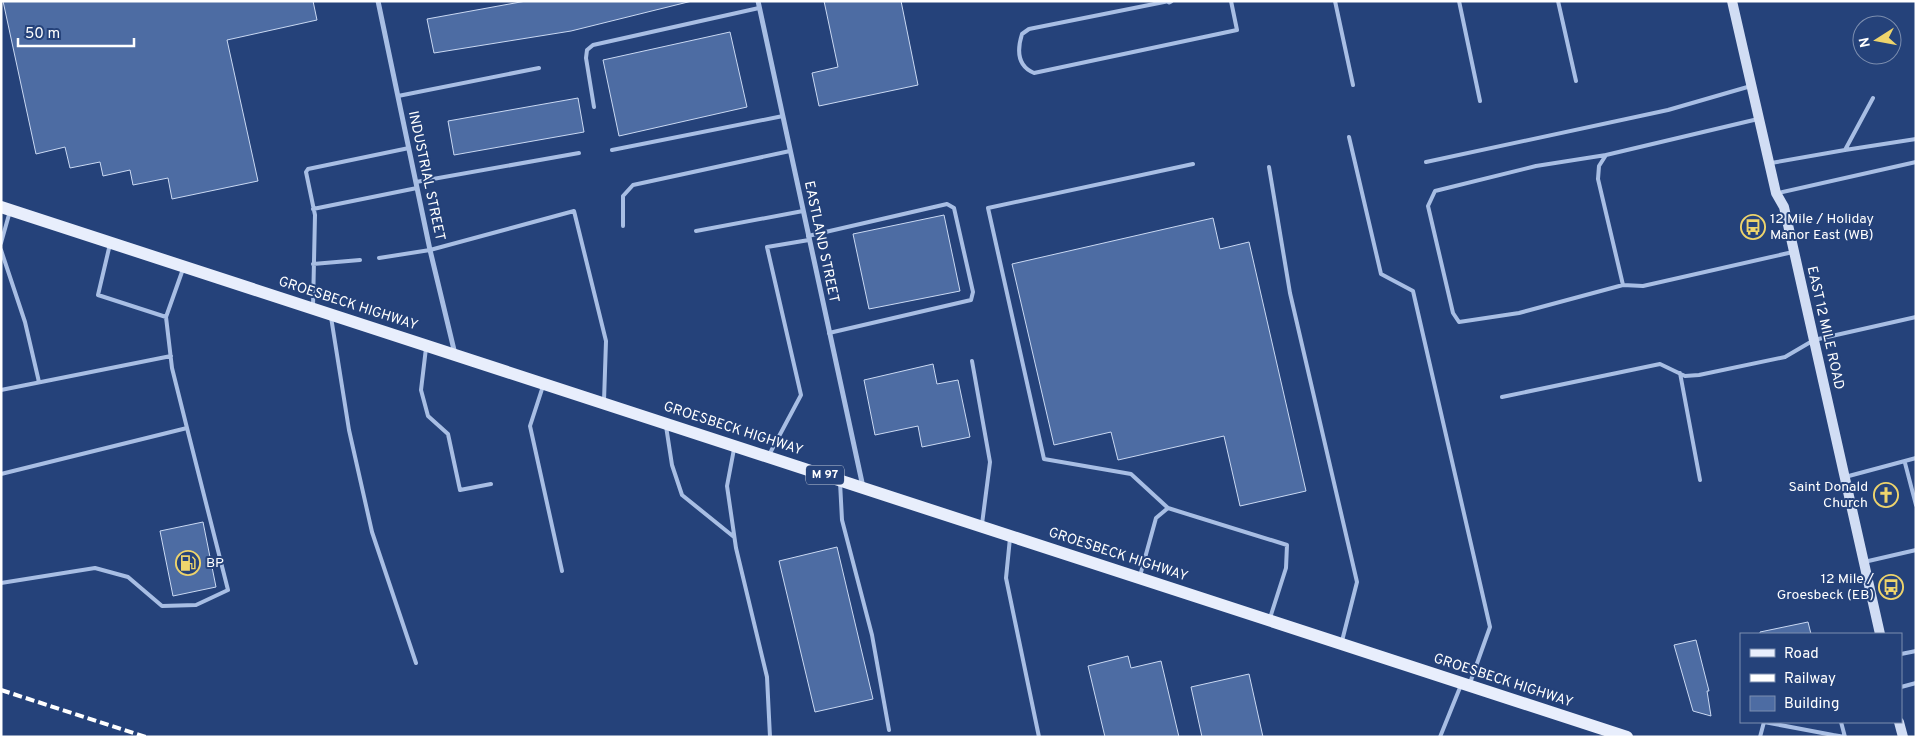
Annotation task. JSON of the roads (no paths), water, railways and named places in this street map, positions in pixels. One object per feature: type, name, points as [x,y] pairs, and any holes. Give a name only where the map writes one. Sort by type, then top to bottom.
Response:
[{"type":"main road","name":"EAST 12 MILE ROAD","points":[[1732,1],[1776,193],[1784,207],[1880,633]]},
{"type":"main road","name":"GROESBECK HIGHWAY","points":[[6,208],[1627,737]]},
{"type":"main road","points":[[1899,723],[1903,737]]},
{"type":"street","name":"INDUSTRIAL STREET","points":[[378,1],[430,250],[455,354]]},
{"type":"street","name":"EASTLAND STREET","points":[[758,1],[863,488]]},
{"type":"lane","points":[[1170,1],[1029,29],[1022,34],[1018,47],[1020,60],[1025,70],[1034,73],[1237,30],[1231,1]]},
{"type":"lane","points":[[1335,1],[1353,85]]},
{"type":"lane","points":[[1459,1],[1480,101]]},
{"type":"lane","points":[[1558,1],[1576,81]]},
{"type":"lane","points":[[594,107],[586,58],[587,50],[593,44],[759,8]]},
{"type":"lane","points":[[398,96],[539,68]]},
{"type":"lane","points":[[1426,162],[1668,110],[1751,86]]},
{"type":"lane","points":[[1845,150],[1873,98]]},
{"type":"lane","points":[[612,150],[782,116]]},
{"type":"lane","points":[[1758,118],[1606,155],[1536,166],[1435,191],[1428,206],[1453,313],[1459,322],[1519,314],[1623,286],[1643,286],[1794,252]]},
{"type":"lane","points":[[1349,138],[1381,274],[1413,291],[1490,627],[1466,684],[1440,737]]},
{"type":"lane","points":[[1769,164],[1916,139]]},
{"type":"lane","points":[[312,308],[313,209],[306,172],[308,169],[409,148]]},
{"type":"lane","points":[[623,226],[623,196],[633,185],[790,151]]},
{"type":"lane","points":[[313,209],[417,185],[579,153]]},
{"type":"lane","points":[[1606,155],[1599,166],[1598,179],[1623,286]]},
{"type":"lane","points":[[1776,193],[1916,162]]},
{"type":"lane","points":[[1193,164],[988,208],[1044,458],[1131,474],[1168,508],[1287,545],[1286,568],[1269,620]]},
{"type":"lane","points":[[1268,167],[1290,293],[1357,582],[1342,644]]},
{"type":"lane","points":[[768,457],[801,395],[767,247],[947,204],[954,208],[974,292],[971,300],[829,334]]},
{"type":"lane","points":[[1,243],[6,208]]},
{"type":"lane","points":[[379,258],[430,250],[574,211],[606,341],[604,403]]},
{"type":"lane","points":[[696,231],[803,211]]},
{"type":"lane","points":[[110,242],[98,296],[166,317]]},
{"type":"lane","points":[[1,250],[25,322],[39,382]]},
{"type":"lane","points":[[313,264],[360,260]]},
{"type":"lane","points":[[1,583],[95,568],[128,577],[162,606],[196,605],[228,590],[170,356],[166,317],[184,266]]},
{"type":"lane","points":[[331,314],[345,412],[372,532],[416,663]]},
{"type":"lane","points":[[1502,397],[1660,364],[1685,376],[1699,375],[1785,357],[1814,340],[1916,317]]},
{"type":"lane","points":[[427,345],[421,390],[428,416],[448,434],[460,490],[491,484]]},
{"type":"lane","points":[[1,390],[170,356]]},
{"type":"lane","points":[[972,361],[990,462],[982,526]]},
{"type":"lane","points":[[1680,373],[1700,480]]},
{"type":"lane","points":[[544,384],[530,426],[562,571]]},
{"type":"lane","points":[[666,423],[672,465],[682,495],[693,506],[734,537]]},
{"type":"lane","points":[[1,474],[187,428]]},
{"type":"lane","points":[[734,446],[727,486],[734,537],[767,677],[770,737]]},
{"type":"lane","points":[[1844,477],[1916,458]]},
{"type":"lane","points":[[1905,462],[1916,505]]},
{"type":"lane","points":[[840,480],[842,520],[872,635],[889,730]]},
{"type":"lane","points":[[1139,578],[1156,518],[1168,508]]},
{"type":"lane","points":[[1011,536],[1006,578],[1039,737]]},
{"type":"lane","points":[[1863,563],[1916,550]]},
{"type":"lane","points":[[1902,654],[1916,650]]},
{"type":"lane","points":[[1902,687],[1916,684]]},
{"type":"lane","points":[[1760,737],[1764,723]]},
{"type":"lane","points":[[1769,723],[1845,737],[1841,723]]},
{"type":"railway","points":[[1,690],[146,737]]},
{"type":"place","name":"12 Mile / Holiday Manor East (WB)","points":[[1753,227]]},
{"type":"place","name":"Saint Donald Church","points":[[1886,495]]},
{"type":"place","name":"BP","points":[[188,563]]},
{"type":"place","name":"12 Mile / Groesbeck (EB)","points":[[1891,587]]}]
